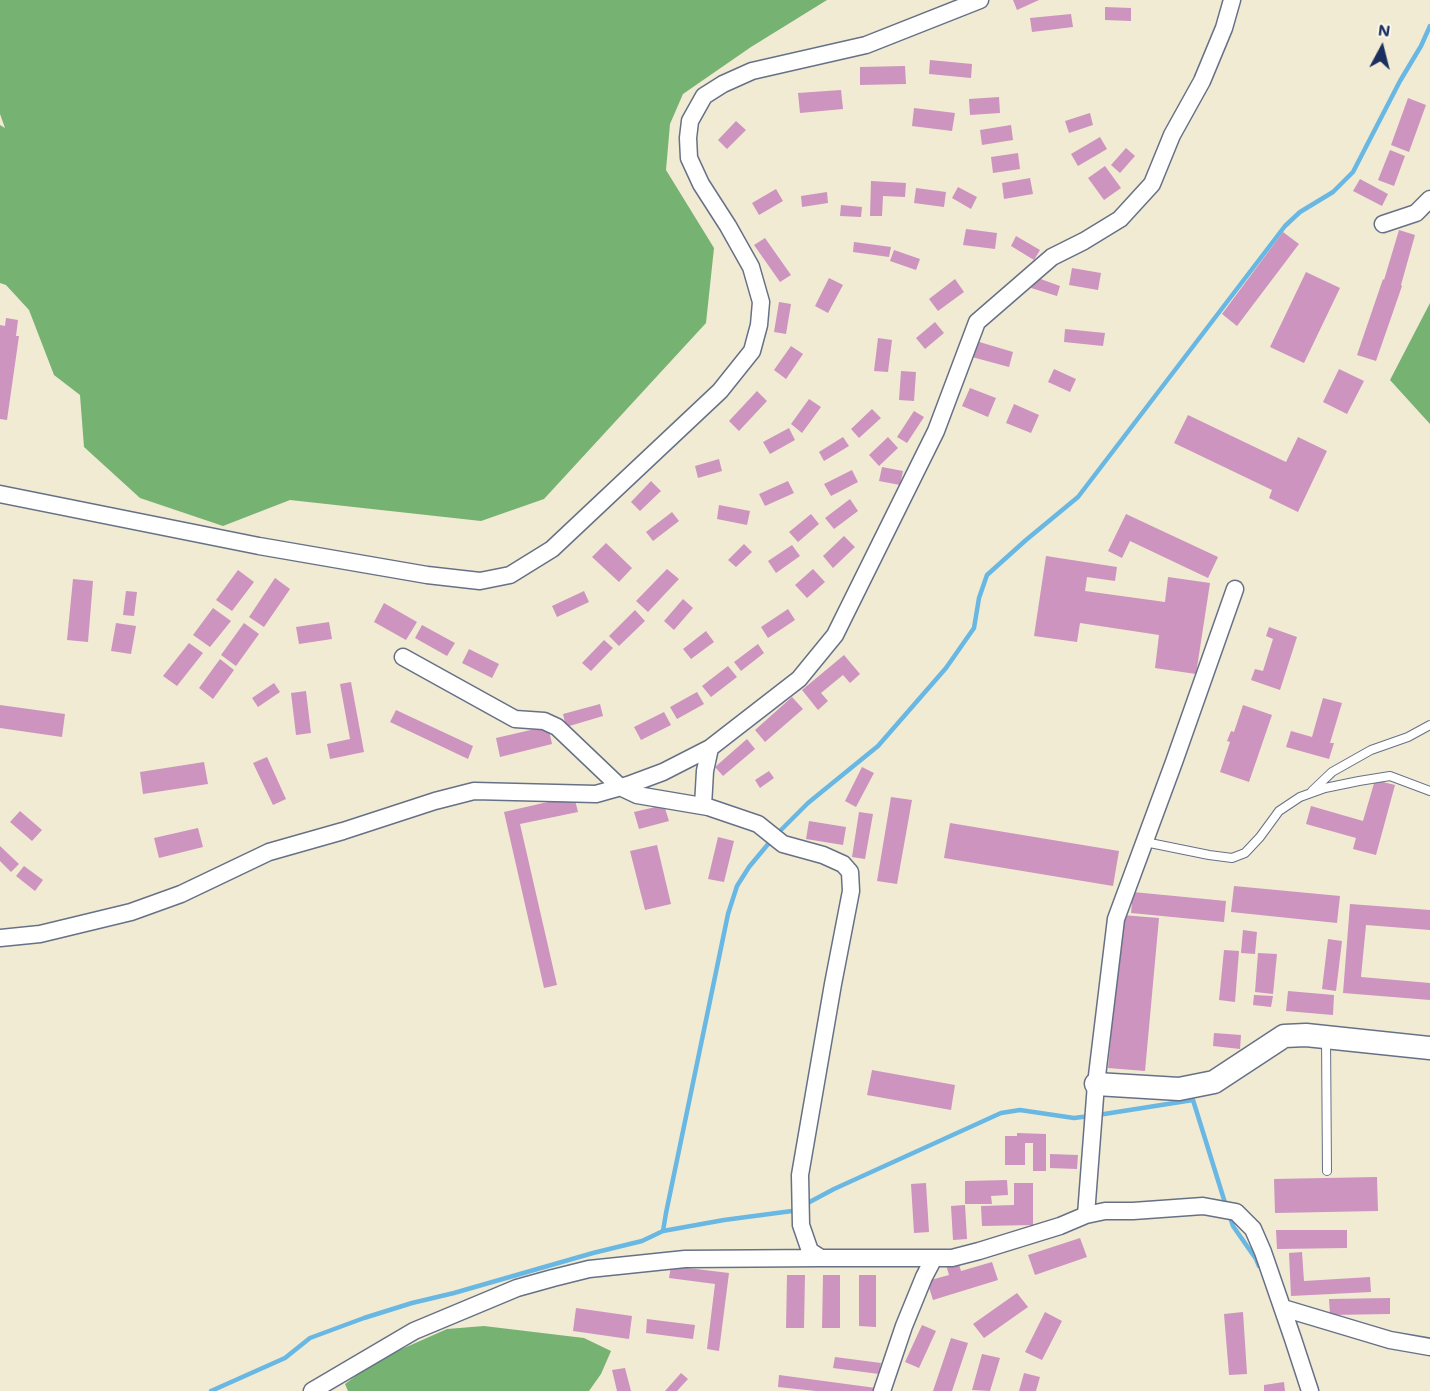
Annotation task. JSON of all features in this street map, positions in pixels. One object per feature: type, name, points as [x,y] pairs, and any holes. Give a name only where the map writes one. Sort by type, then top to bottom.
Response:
[{"type":"street","points":[[0,494],[259,546],[427,575],[480,581],[510,575],[552,549],[720,391],[752,351],[759,325],[761,302],[751,267],[701,184],[689,158],[690,121],[704,96],[723,84],[752,71],[866,45],[980,0]]},
{"type":"street","points":[[0,938],[40,934],[131,912],[182,894],[269,852],[435,801],[474,791],[596,794],[663,772],[710,747],[799,679],[834,635],[936,431],[976,322],[1052,257],[1120,219],[1152,184],[1173,135],[1202,81],[1224,28],[1232,0]]},
{"type":"street","points":[[1383,224],[1416,213],[1430,199]]},
{"type":"street","points":[[1086,1215],[1096,1083],[1116,920],[1234,589]]},
{"type":"street","points":[[403,657],[516,719],[544,721],[557,727],[620,787],[637,795],[703,806],[758,825],[783,844],[823,855],[843,864],[850,872],[851,891],[800,1175],[801,1225],[810,1251],[821,1258]]},
{"type":"street","points":[[703,806],[705,771],[710,747]]},
{"type":"street","points":[[1096,1083],[1179,1089],[1203,1085],[1214,1082],[1284,1036],[1306,1035],[1430,1048]]},
{"type":"street","points":[[312,1391],[414,1331],[517,1288],[589,1269],[685,1259],[952,1258],[1105,1211],[1203,1206],[1236,1212],[1253,1229],[1310,1391]]},
{"type":"street","points":[[882,1391],[904,1326],[924,1276],[934,1258]]},
{"type":"street","points":[[1282,1308],[1390,1340],[1430,1347]]},
{"type":"lane","points":[[1310,794],[1332,772],[1342,766],[1371,750],[1408,737],[1430,725]]},
{"type":"lane","points":[[1145,842],[1232,858],[1245,853],[1279,811],[1300,797],[1325,788],[1390,776],[1430,791]]},
{"type":"lane","points":[[1326,1037],[1328,1171]]},
{"type":"green space","points":[[0,0],[827,0],[751,47],[683,94],[670,124],[666,170],[714,248],[706,323],[544,499],[481,521],[290,500],[223,526],[140,498],[84,447],[80,395],[54,375],[29,310],[6,285],[0,283],[0,125],[5,128],[0,114]]},
{"type":"green space","points":[[1430,303],[1430,424],[1390,380]]},
{"type":"green space","points":[[484,1326],[584,1338],[611,1351],[601,1374],[589,1391],[348,1391],[345,1384],[377,1360],[447,1329]]},
{"type":"building","points":[[1013,0],[1039,0],[1017,10]]},
{"type":"building","points":[[1105,7],[1131,8],[1131,21],[1105,20]]},
{"type":"building","points":[[1071,14],[1073,27],[1032,32],[1030,18]]},
{"type":"building","points":[[930,60],[972,64],[971,78],[929,74]]},
{"type":"building","points":[[905,66],[906,84],[860,85],[860,67]]},
{"type":"building","points":[[841,90],[843,109],[800,113],[798,93]]},
{"type":"building","points":[[999,97],[1000,113],[970,115],[969,99]]},
{"type":"building","points":[[1408,98],[1426,105],[1409,152],[1391,145]]},
{"type":"building","points":[[914,108],[955,113],[952,131],[912,126]]},
{"type":"building","points":[[1090,113],[1093,125],[1069,133],[1065,121]]},
{"type":"building","points":[[736,121],[746,130],[727,149],[718,140]]},
{"type":"building","points":[[1011,125],[1013,140],[982,145],[980,130]]},
{"type":"building","points":[[1100,137],[1107,149],[1078,166],[1071,154]]},
{"type":"building","points":[[1126,148],[1135,156],[1120,173],[1111,165]]},
{"type":"building","points":[[1390,150],[1405,156],[1394,186],[1378,180]]},
{"type":"building","points":[[1018,153],[1020,169],[993,173],[991,157]]},
{"type":"building","points":[[1105,166],[1121,188],[1104,200],[1088,178]]},
{"type":"building","points":[[1030,178],[1033,194],[1004,199],[1002,183]]},
{"type":"building","points":[[1360,179],[1388,194],[1382,206],[1353,191]]},
{"type":"building","points":[[871,181],[906,183],[905,197],[883,196],[882,216],[870,216]]},
{"type":"building","points":[[958,187],[977,197],[971,209],[952,198]]},
{"type":"building","points":[[916,188],[946,192],[944,207],[914,203]]},
{"type":"building","points":[[776,189],[783,201],[759,215],[752,203]]},
{"type":"building","points":[[827,192],[828,203],[802,207],[801,196]]},
{"type":"building","points":[[841,205],[862,207],[861,217],[840,216]]},
{"type":"building","points":[[966,229],[997,233],[995,249],[963,245]]},
{"type":"building","points":[[1399,230],[1415,235],[1402,286],[1376,361],[1357,355]]},
{"type":"building","points":[[1283,232],[1299,244],[1237,326],[1222,314]]},
{"type":"building","points":[[1016,236],[1040,250],[1034,260],[1011,246]]},
{"type":"building","points":[[765,238],[791,275],[780,282],[754,245]]},
{"type":"building","points":[[854,242],[891,247],[889,257],[853,252]]},
{"type":"building","points":[[894,250],[920,259],[916,270],[890,261]]},
{"type":"building","points":[[1072,268],[1101,273],[1098,290],[1069,285]]},
{"type":"building","points":[[1306,272],[1340,288],[1304,363],[1270,347]]},
{"type":"building","points":[[1035,277],[1060,286],[1057,296],[1031,288]]},
{"type":"building","points":[[829,278],[843,285],[828,313],[815,306]]},
{"type":"building","points":[[955,279],[964,292],[938,311],[929,299]]},
{"type":"building","points":[[779,302],[791,304],[786,334],[774,332]]},
{"type":"building","points":[[6,318],[18,320],[16,336],[19,336],[7,420],[0,419],[0,325],[5,326]]},
{"type":"building","points":[[935,322],[944,333],[925,349],[916,338]]},
{"type":"building","points":[[1065,329],[1105,333],[1103,346],[1064,342]]},
{"type":"building","points":[[878,338],[892,340],[888,372],[874,371]]},
{"type":"building","points":[[976,341],[1013,352],[1009,367],[972,357]]},
{"type":"building","points":[[791,346],[803,354],[786,379],[774,370]]},
{"type":"building","points":[[1054,369],[1076,379],[1070,392],[1048,382]]},
{"type":"building","points":[[1339,369],[1364,381],[1347,414],[1323,402]]},
{"type":"building","points":[[901,371],[916,372],[914,401],[899,400]]},
{"type":"building","points":[[970,388],[996,398],[988,417],[962,406]]},
{"type":"building","points":[[757,391],[767,401],[739,431],[729,421]]},
{"type":"building","points":[[809,399],[821,407],[802,433],[791,424]]},
{"type":"building","points":[[1014,404],[1039,415],[1031,433],[1006,423]]},
{"type":"building","points":[[872,409],[881,418],[859,438],[851,429]]},
{"type":"building","points":[[914,411],[924,417],[907,443],[897,437]]},
{"type":"building","points":[[1188,415],[1286,462],[1298,437],[1327,451],[1298,512],[1269,498],[1272,490],[1174,443]]},
{"type":"building","points":[[789,428],[795,440],[770,454],[763,442]]},
{"type":"building","points":[[843,437],[849,446],[824,461],[819,452]]},
{"type":"building","points":[[888,437],[898,448],[879,466],[869,455]]},
{"type":"building","points":[[719,459],[722,471],[698,478],[695,466]]},
{"type":"building","points":[[882,467],[903,471],[900,485],[879,481]]},
{"type":"building","points":[[852,470],[858,482],[831,496],[824,484]]},
{"type":"building","points":[[651,481],[661,491],[640,511],[631,502]]},
{"type":"building","points":[[788,481],[794,493],[765,506],[759,494]]},
{"type":"building","points":[[850,499],[858,511],[834,529],[825,518]]},
{"type":"building","points":[[719,505],[750,511],[747,525],[717,519]]},
{"type":"building","points":[[672,512],[679,521],[653,541],[646,532]]},
{"type":"building","points":[[811,514],[819,524],[798,542],[789,532]]},
{"type":"building","points":[[1126,514],[1218,557],[1208,578],[1130,541],[1122,558],[1108,551]]},
{"type":"building","points":[[844,536],[855,547],[833,568],[823,556]]},
{"type":"building","points":[[606,543],[632,568],[619,582],[592,557]]},
{"type":"building","points":[[744,544],[752,552],[736,567],[728,560]]},
{"type":"building","points":[[792,545],[800,556],[776,573],[768,561]]},
{"type":"building","points":[[1046,556],[1117,567],[1115,581],[1087,577],[1085,591],[1165,602],[1168,577],[1210,583],[1196,674],[1155,668],[1159,635],[1080,623],[1077,642],[1034,636]]},
{"type":"building","points":[[667,569],[679,579],[648,612],[636,601]]},
{"type":"building","points":[[813,569],[825,582],[807,598],[795,585]]},
{"type":"building","points":[[238,570],[254,582],[232,611],[216,600]]},
{"type":"building","points":[[275,578],[290,589],[264,627],[249,617]]},
{"type":"building","points":[[73,579],[93,581],[88,642],[67,640]]},
{"type":"building","points":[[126,591],[137,592],[134,616],[123,615]]},
{"type":"building","points":[[584,591],[589,602],[557,617],[552,606]]},
{"type":"building","points":[[683,599],[693,608],[674,630],[664,621]]},
{"type":"building","points":[[384,603],[417,622],[406,640],[374,622]]},
{"type":"building","points":[[213,608],[231,621],[210,647],[193,635]]},
{"type":"building","points":[[788,609],[795,620],[768,638],[761,627]]},
{"type":"building","points":[[635,610],[645,621],[619,646],[609,636]]},
{"type":"building","points":[[329,622],[332,639],[299,644],[296,627]]},
{"type":"building","points":[[116,623],[136,626],[131,654],[111,651]]},
{"type":"building","points":[[244,623],[259,634],[236,666],[221,655]]},
{"type":"building","points":[[422,625],[455,643],[447,656],[415,638]]},
{"type":"building","points":[[1269,627],[1297,637],[1280,690],[1251,680],[1255,669],[1263,671],[1273,639],[1266,636]]},
{"type":"building","points":[[706,631],[714,642],[691,659],[683,649]]},
{"type":"building","points":[[604,640],[613,648],[591,671],[582,663]]},
{"type":"building","points":[[189,643],[203,653],[177,686],[163,676]]},
{"type":"building","points":[[758,644],[764,653],[741,671],[734,662]]},
{"type":"building","points":[[469,649],[499,664],[492,678],[462,663]]},
{"type":"building","points":[[844,655],[860,674],[850,683],[843,675],[821,693],[828,701],[818,710],[802,690]]},
{"type":"building","points":[[220,659],[234,670],[213,699],[199,688]]},
{"type":"building","points":[[728,666],[737,677],[711,697],[702,686]]},
{"type":"building","points":[[351,682],[364,752],[330,759],[327,744],[350,739],[340,684]]},
{"type":"building","points":[[274,683],[280,692],[258,707],[252,698]]},
{"type":"building","points":[[306,691],[311,733],[296,735],[291,693]]},
{"type":"building","points":[[697,692],[704,704],[677,719],[670,707]]},
{"type":"building","points":[[792,697],[803,709],[765,742],[755,730]]},
{"type":"building","points":[[1323,698],[1342,703],[1330,743],[1334,743],[1329,759],[1286,747],[1291,731],[1312,737]]},
{"type":"building","points":[[600,704],[603,716],[566,727],[563,714]]},
{"type":"building","points":[[0,705],[65,714],[62,737],[0,728]]},
{"type":"building","points":[[1243,705],[1272,715],[1249,782],[1220,772],[1230,742],[1227,741],[1231,731],[1234,732]]},
{"type":"building","points":[[396,710],[473,746],[468,759],[390,722]]},
{"type":"building","points":[[664,712],[671,725],[641,740],[634,727]]},
{"type":"building","points":[[548,726],[552,744],[500,757],[496,738]]},
{"type":"building","points":[[747,739],[755,749],[723,776],[715,767]]},
{"type":"building","points":[[267,757],[286,799],[273,805],[253,763]]},
{"type":"building","points":[[204,762],[208,784],[143,794],[140,772]]},
{"type":"building","points":[[862,767],[874,773],[856,807],[845,801]]},
{"type":"building","points":[[769,771],[774,778],[760,788],[755,780]]},
{"type":"building","points":[[1375,780],[1395,785],[1376,855],[1353,849],[1356,838],[1306,824],[1311,806],[1363,821]]},
{"type":"building","points":[[574,796],[578,812],[520,824],[557,985],[544,988],[504,812]]},
{"type":"building","points":[[891,797],[912,800],[897,884],[877,881]]},
{"type":"building","points":[[664,805],[669,821],[639,829],[634,812]]},
{"type":"building","points":[[20,811],[42,830],[32,841],[10,822]]},
{"type":"building","points":[[859,812],[873,814],[865,859],[852,857]]},
{"type":"building","points":[[809,821],[846,827],[843,845],[806,839]]},
{"type":"building","points":[[950,823],[1119,851],[1113,886],[944,858]]},
{"type":"building","points":[[198,828],[203,847],[159,858],[154,838]]},
{"type":"building","points":[[718,837],[734,841],[724,882],[708,879]]},
{"type":"building","points":[[657,845],[671,904],[645,910],[630,851]]},
{"type":"building","points":[[0,846],[19,864],[11,872],[0,861]]},
{"type":"building","points":[[24,866],[43,880],[35,891],[16,876]]},
{"type":"building","points":[[1234,886],[1340,896],[1337,923],[1231,912]]},
{"type":"building","points":[[1133,892],[1226,901],[1224,922],[1131,913]]},
{"type":"building","points":[[1350,904],[1430,910],[1430,930],[1366,925],[1361,977],[1430,983],[1430,1000],[1343,993]]},
{"type":"building","points":[[1122,915],[1159,918],[1145,1071],[1108,1068]]},
{"type":"building","points":[[1243,930],[1257,932],[1255,954],[1241,953]]},
{"type":"building","points":[[1328,939],[1342,941],[1336,991],[1322,989]]},
{"type":"building","points":[[1224,950],[1239,951],[1235,1002],[1219,1000]]},
{"type":"building","points":[[1258,953],[1277,954],[1273,994],[1255,992]]},
{"type":"building","points":[[1288,991],[1334,995],[1333,1015],[1286,1011]]},
{"type":"building","points":[[1254,995],[1273,996],[1271,1007],[1253,1005]]},
{"type":"building","points":[[1214,1033],[1241,1035],[1240,1049],[1213,1046]]},
{"type":"building","points":[[872,1070],[955,1085],[951,1110],[867,1095]]},
{"type":"building","points":[[1017,1133],[1046,1134],[1046,1171],[1033,1171],[1033,1143],[1025,1143],[1025,1165],[1005,1165],[1005,1136],[1017,1136]]},
{"type":"building","points":[[1050,1154],[1078,1155],[1077,1169],[1050,1168]]},
{"type":"building","points":[[1377,1177],[1378,1211],[1275,1213],[1274,1179]]},
{"type":"building","points":[[1007,1180],[1008,1195],[991,1196],[992,1204],[965,1204],[965,1181]]},
{"type":"building","points":[[926,1183],[929,1232],[914,1233],[911,1184]]},
{"type":"building","points":[[1014,1183],[1033,1183],[1033,1225],[982,1226],[981,1206],[1014,1205]]},
{"type":"building","points":[[965,1205],[967,1239],[953,1240],[951,1206]]},
{"type":"building","points":[[1276,1230],[1347,1230],[1347,1248],[1277,1249]]},
{"type":"building","points":[[1080,1238],[1087,1257],[1035,1275],[1028,1255]]},
{"type":"building","points":[[1302,1252],[1304,1281],[1370,1277],[1371,1292],[1291,1296],[1289,1253]]},
{"type":"building","points":[[958,1261],[961,1271],[992,1262],[998,1280],[933,1300],[927,1281],[949,1275],[946,1265]]},
{"type":"building","points":[[671,1266],[729,1273],[719,1351],[707,1349],[715,1284],[669,1278]]},
{"type":"building","points":[[787,1275],[805,1275],[804,1328],[786,1328]]},
{"type":"building","points":[[823,1275],[840,1275],[840,1328],[822,1328]]},
{"type":"building","points":[[859,1275],[876,1275],[876,1327],[859,1326]]},
{"type":"building","points":[[1017,1293],[1028,1307],[984,1338],[973,1324]]},
{"type":"building","points":[[1390,1298],[1390,1314],[1330,1315],[1329,1299]]},
{"type":"building","points":[[576,1308],[632,1316],[629,1339],[573,1331]]},
{"type":"building","points":[[1045,1312],[1062,1321],[1042,1360],[1025,1352]]},
{"type":"building","points":[[1243,1312],[1247,1374],[1229,1375],[1224,1314]]},
{"type":"building","points":[[647,1319],[695,1325],[693,1339],[646,1333]]},
{"type":"building","points":[[922,1325],[936,1331],[919,1368],[905,1362]]},
{"type":"building","points":[[951,1338],[968,1343],[952,1391],[933,1391]]},
{"type":"building","points":[[982,1354],[1000,1358],[990,1391],[972,1390]]},
{"type":"building","points":[[835,1357],[881,1363],[879,1374],[833,1368]]},
{"type":"building","points":[[625,1368],[631,1391],[617,1391],[612,1370]]},
{"type":"building","points":[[681,1373],[688,1379],[677,1391],[665,1391]]},
{"type":"building","points":[[1024,1373],[1040,1377],[1036,1391],[1019,1391]]},
{"type":"building","points":[[779,1375],[876,1388],[875,1391],[816,1391],[778,1387]]},
{"type":"building","points":[[1284,1382],[1285,1391],[1264,1391],[1264,1385]]},
{"type":"waterway","points":[[211,1391],[285,1358],[310,1338],[364,1318],[642,1241],[663,1231],[728,914],[737,886],[749,867],[774,837],[808,803],[878,746],[946,668],[974,628],[979,598],[987,575],[1078,497],[1285,226],[1300,212],[1333,192],[1353,172],[1430,26]]},
{"type":"waterway","points":[[1098,1115],[1193,1100],[1226,1206]]},
{"type":"waterway","points":[[804,1205],[834,1189],[1001,1113],[1020,1110],[1074,1118],[1090,1116]]},
{"type":"waterway","points":[[663,1231],[792,1211],[797,1208]]},
{"type":"waterway","points":[[1229,1214],[1233,1226],[1259,1266]]}]
